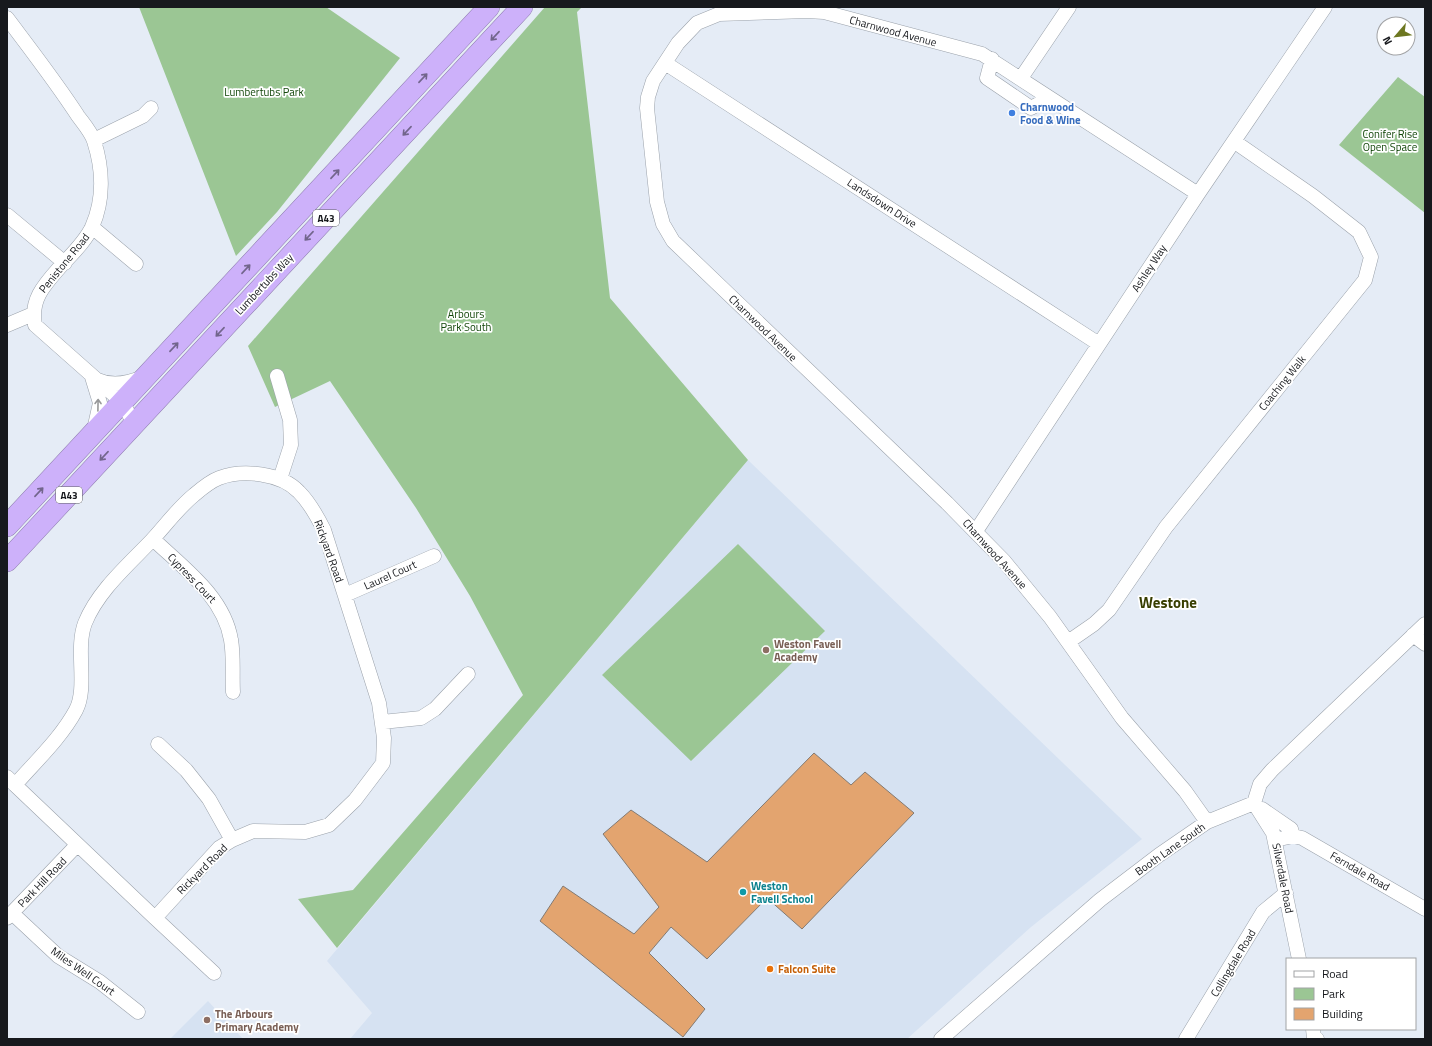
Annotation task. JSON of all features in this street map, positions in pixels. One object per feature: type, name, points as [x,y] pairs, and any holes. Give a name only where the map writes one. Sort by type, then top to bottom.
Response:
[{"type":"highway","name":"A43","points":[[7,526],[489,7]]},
{"type":"highway","name":"Lumbertubs Way","points":[[7,561],[522,7]]},
{"type":"street","points":[[1021,78],[1069,7]]},
{"type":"street","name":"Ashley Way","points":[[976,531],[1198,194],[1235,142],[1324,7]]},
{"type":"street","name":"Charnwood Avenue","points":[[1198,194],[982,54],[839,16],[807,11],[719,14],[711,17],[691,28],[678,43],[650,88],[647,102],[647,121],[659,214],[673,241],[976,531],[1022,582],[1068,642],[1122,718],[1185,790],[1207,822]]},
{"type":"street","name":"Penistone Road","points":[[7,18],[73,108],[94,140],[102,175],[99,204],[92,227],[84,241],[44,285],[38,295],[33,314]]},
{"type":"street","points":[[992,60],[987,78],[1031,108],[1049,98]]},
{"type":"street","name":"Landsdown Drive","points":[[665,63],[1099,344]]},
{"type":"street","points":[[94,140],[143,116],[151,108]]},
{"type":"street","name":"Coaching Walk","points":[[1068,642],[1094,624],[1109,610],[1166,527],[1365,280],[1371,257],[1359,232],[1313,196],[1235,142]]},
{"type":"street","points":[[7,215],[65,262]]},
{"type":"street","points":[[92,227],[136,264]]},
{"type":"street","points":[[7,325],[33,314],[35,325],[43,334],[122,402],[131,418],[130,428]]},
{"type":"street","points":[[92,377],[103,382],[118,384],[147,376]]},
{"type":"street","points":[[277,376],[291,426],[291,445],[280,479]]},
{"type":"street","points":[[92,377],[100,403],[93,434]]},
{"type":"street","name":"Rickyard Road","points":[[155,918],[219,848],[232,840],[253,832],[305,832],[328,825],[355,800],[383,763],[382,722],[379,704],[324,530],[313,508],[298,491],[280,479],[253,473],[220,478],[194,495],[121,572],[94,604],[84,625],[81,644],[81,686],[77,709],[65,727],[11,781],[77,845],[155,918],[214,973]]},
{"type":"street","name":"Cypress Court","points":[[153,539],[208,592],[223,612],[231,639],[233,692]]},
{"type":"street","name":"Laurel Court","points":[[345,595],[434,556]]},
{"type":"street","points":[[1254,803],[1260,784],[1272,770],[1425,624]]},
{"type":"street","points":[[1413,635],[1425,644]]},
{"type":"street","points":[[382,722],[422,718],[435,708],[468,674]]},
{"type":"street","points":[[158,744],[186,770],[209,799],[232,840]]},
{"type":"street","name":"Booth Lane South","points":[[941,1039],[1100,900],[1159,855],[1207,822],[1254,803]]},
{"type":"street","name":"Ferndale Road","points":[[1254,803],[1291,829],[1293,836],[1312,843],[1425,909]]},
{"type":"street","name":"Silverdale Road","points":[[1254,803],[1271,827],[1275,840],[1299,958]]},
{"type":"street","points":[[1275,840],[1293,836]]},
{"type":"street","name":"Park Hill Road","points":[[9,915],[77,845]]},
{"type":"street","name":"Collingdale Road","points":[[1186,1039],[1263,912],[1286,893]]},
{"type":"street","name":"Miles Well Court","points":[[9,915],[58,956],[100,982],[138,1012]]},
{"type":"street","points":[[1313,1030],[1314,1038],[1317,1039]]},
{"type":"shaded area","name":"Weston Favell Academy","points":[[748,460],[1142,839],[1031,927],[907,1039],[350,1039],[372,1013],[327,961]]},
{"type":"shaded area","name":"The Arbours Primary Academy","points":[[208,1001],[243,1039],[170,1039]]},
{"type":"green space","name":"Lumbertubs Park","points":[[139,7],[326,7],[400,58],[277,212],[236,256]]},
{"type":"green space","name":"Arbours Park South","points":[[545,7],[582,7],[577,12],[610,298],[748,460],[337,948],[298,899],[353,890],[523,695],[470,596],[416,508],[330,381],[275,407],[248,346]]},
{"type":"green space","name":"Conifer Rise Open Space","points":[[1398,77],[1425,97],[1425,213],[1339,145]]},
{"type":"green space","points":[[738,544],[825,631],[691,761],[602,675]]},
{"type":"building","name":"Weston Favell School","points":[[814,753],[851,785],[865,772],[914,813],[802,929],[767,898],[707,959],[671,927],[649,953],[705,1009],[683,1037],[540,921],[563,886],[634,934],[659,907],[603,834],[631,810],[707,862]]},
{"type":"place","name":"Charnwood Food & Wine","points":[[1012,113]]},
{"type":"place","name":"Weston Favell Academy","points":[[766,650]]},
{"type":"place","name":"Weston Favell School","points":[[743,892]]},
{"type":"place","name":"Falcon Suite","points":[[770,969]]},
{"type":"place","name":"The Arbours Primary Academy","points":[[207,1020]]},
{"type":"district","name":"Westone","points":[[1168,602]]}]
